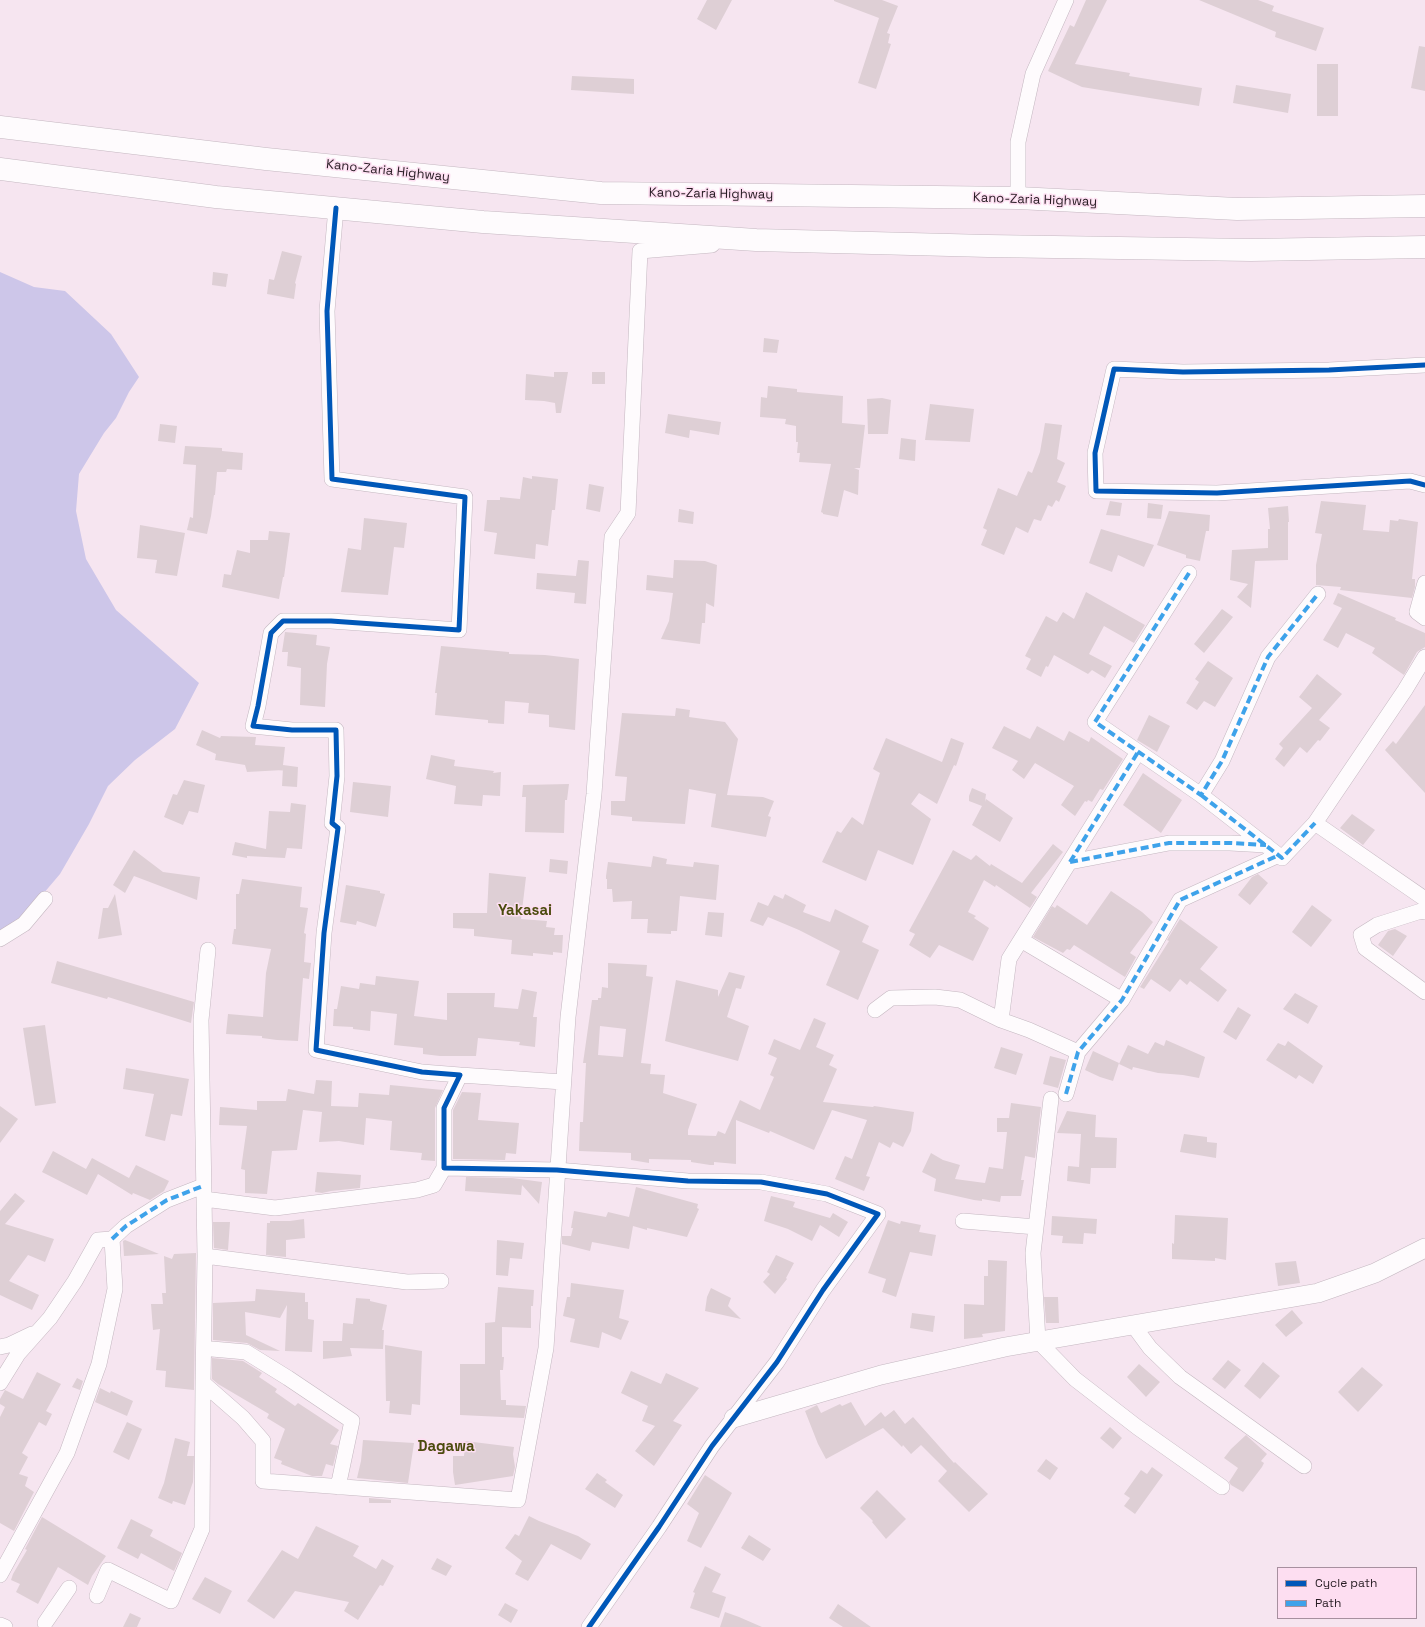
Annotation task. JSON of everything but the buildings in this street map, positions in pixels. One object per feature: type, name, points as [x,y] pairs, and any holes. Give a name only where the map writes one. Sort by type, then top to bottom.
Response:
[{"type":"highway","name":"Kano-Zaria Highway","points":[[0,127],[266,159],[601,193],[1018,198],[1237,209],[1425,206]]},
{"type":"highway","points":[[0,169],[216,197],[483,222],[762,240],[996,246],[1251,250],[1425,247]]},
{"type":"street","points":[[1018,198],[1018,142],[1033,74],[1066,0]]},
{"type":"street","points":[[336,208],[327,311],[332,479],[465,497],[459,630],[332,621],[283,621],[271,633],[253,726],[292,730],[336,730],[337,776],[332,823],[338,828],[324,933],[316,1050],[422,1072],[563,1082]]},
{"type":"street","points":[[203,1383],[243,1418],[263,1440],[263,1481],[518,1500],[546,1348],[568,1017],[594,794],[612,537],[628,513],[640,251],[762,240]]},
{"type":"street","points":[[1425,365],[1329,370],[1183,372],[1114,369],[1095,453],[1095,460],[1096,491],[1217,493],[1410,481],[1425,485]]},
{"type":"street","points":[[1189,573],[1095,722],[1201,795],[1282,858],[1315,823],[1405,690],[1425,656]]},
{"type":"street","points":[[1425,583],[1417,612],[1425,618]]},
{"type":"street","points":[[1201,795],[1222,761],[1268,657],[1318,594]]},
{"type":"street","points":[[1001,1020],[1009,959],[1138,752]]},
{"type":"street","points":[[1315,823],[1425,899]]},
{"type":"street","points":[[1070,862],[1169,843],[1230,843],[1266,845]]},
{"type":"street","points":[[1066,1094],[1078,1052],[1122,1000],[1180,900],[1278,855]]},
{"type":"street","points":[[0,939],[24,924],[45,899]]},
{"type":"street","points":[[1425,912],[1421,911],[1377,925],[1361,935],[1366,948],[1425,992]]},
{"type":"street","points":[[1021,940],[1122,1000]]},
{"type":"street","points":[[97,1596],[108,1570],[171,1601],[202,1529],[204,1256],[201,1020],[208,950]]},
{"type":"street","points":[[876,1010],[891,998],[935,996],[960,1000],[1001,1020],[1078,1052]]},
{"type":"street","points":[[0,1383],[18,1354],[50,1318],[75,1281],[98,1240],[112,1239],[126,1226],[168,1200],[203,1192],[275,1208],[417,1190],[434,1185],[444,1168],[444,1108],[460,1074]]},
{"type":"street","points":[[1051,1099],[1033,1253],[1038,1341],[1075,1379],[1137,1427],[1222,1487]]},
{"type":"street","points":[[444,1168],[558,1170],[688,1181],[760,1182],[827,1194],[878,1214],[823,1290],[777,1362],[712,1446],[659,1527],[589,1627]]},
{"type":"street","points":[[963,1221],[1036,1228]]},
{"type":"street","points":[[0,1575],[67,1453],[99,1364],[115,1289],[112,1239]]},
{"type":"street","points":[[734,1418],[882,1375],[1005,1347],[1318,1293],[1375,1273],[1425,1248]]},
{"type":"street","points":[[204,1256],[407,1282],[441,1281]]},
{"type":"street","points":[[1133,1324],[1150,1348],[1180,1377],[1304,1466]]},
{"type":"street","points":[[0,1346],[9,1345],[38,1331]]},
{"type":"street","points":[[212,1349],[246,1352],[352,1421],[338,1487]]},
{"type":"street","points":[[43,1626],[69,1588]]},
{"type":"street","points":[[0,1625],[5,1627]]},
{"type":"shaded area","points":[[0,272],[34,287],[65,291],[111,334],[139,377],[129,392],[116,418],[104,433],[79,474],[76,511],[86,559],[116,610],[199,683],[175,729],[135,760],[108,786],[89,824],[60,874],[15,927],[0,934]]},
{"type":"marked path","points":[[1189,573],[1095,722],[1201,795],[1222,761],[1268,657],[1318,594]]},
{"type":"marked path","points":[[1070,862],[1138,752]]},
{"type":"marked path","points":[[1201,795],[1282,858],[1315,823]]},
{"type":"marked path","points":[[1070,862],[1169,843],[1230,843],[1266,845]]},
{"type":"marked path","points":[[1066,1094],[1078,1052],[1122,1000],[1180,900],[1279,855]]},
{"type":"marked path","points":[[112,1239],[126,1226],[167,1200],[203,1186]]},
{"type":"cycle path","points":[[336,208],[327,311],[332,479],[465,497],[459,630],[331,621],[283,621],[271,633],[253,726],[292,730],[336,730],[337,776],[332,823],[338,828],[324,933],[316,1050],[422,1072],[460,1075],[444,1108],[444,1168],[557,1170],[688,1181],[761,1182],[827,1194],[878,1214],[823,1290],[777,1362],[712,1446],[659,1527],[589,1627]]},
{"type":"cycle path","points":[[1425,365],[1329,370],[1183,372],[1114,369],[1095,453],[1096,491],[1217,493],[1410,481],[1425,485]]},
{"type":"district","name":"Yakasai","points":[[525,911]]},
{"type":"district","name":"Dagawa","points":[[446,1447]]}]
